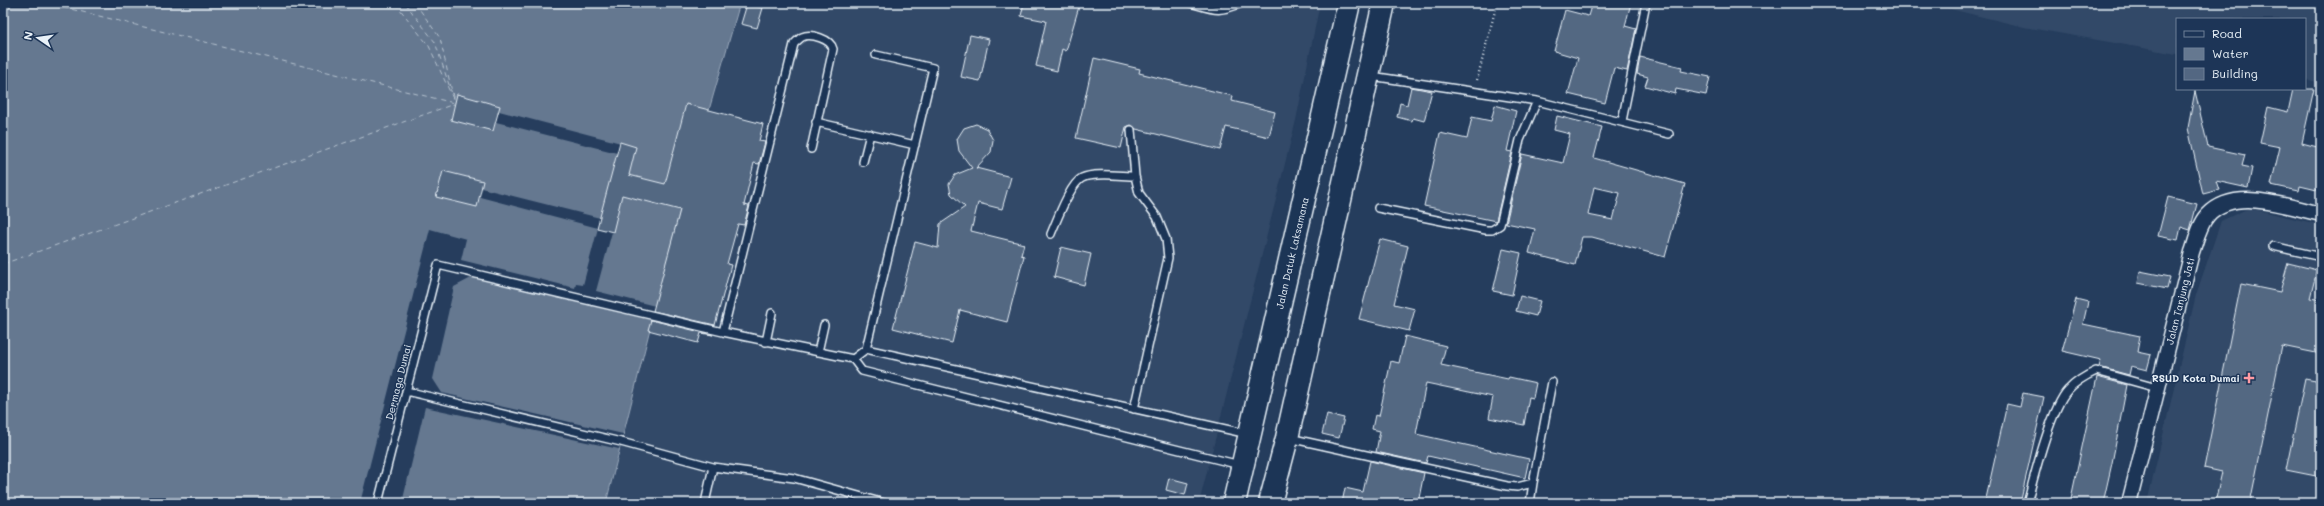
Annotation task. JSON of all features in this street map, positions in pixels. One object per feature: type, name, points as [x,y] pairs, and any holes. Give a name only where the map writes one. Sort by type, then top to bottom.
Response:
[{"type":"highway","name":"Jalan Datuk Laksamana","points":[[1234,503],[1349,3]]},
{"type":"highway","points":[[1270,503],[1287,438],[1384,3]]},
{"type":"street","name":"Jalan Tanjung Jati","points":[[2129,503],[2192,252],[2207,216],[2217,208],[2236,201],[2262,202],[2321,214]]},
{"type":"lane","points":[[1191,3],[1216,10],[1225,10],[1242,3]]},
{"type":"lane","points":[[1622,121],[1646,3]]},
{"type":"lane","points":[[811,150],[833,49],[826,40],[808,36],[802,37],[794,44],[723,332],[852,359],[862,371],[1243,466]]},
{"type":"lane","points":[[852,359],[866,349],[933,68],[876,55]]},
{"type":"lane","points":[[1368,75],[1474,90],[1537,101],[1622,121],[1669,134]]},
{"type":"lane","points":[[1378,208],[1486,230],[1500,225],[1505,210],[1520,140],[1537,101]]},
{"type":"lane","points":[[816,122],[915,145]]},
{"type":"lane","points":[[1132,130],[1134,176],[1138,193],[1157,217],[1166,239],[1168,258],[1134,409]]},
{"type":"lane","points":[[863,162],[870,134]]},
{"type":"lane","points":[[1051,234],[1073,187],[1081,178],[1090,176],[1134,176]]},
{"type":"lane","points":[[2274,246],[2321,257]]},
{"type":"lane","name":"Dermaga Dumai","points":[[378,503],[438,266],[723,332]]},
{"type":"lane","points":[[766,342],[772,313]]},
{"type":"lane","points":[[818,352],[824,326]]},
{"type":"lane","points":[[866,349],[1250,434]]},
{"type":"lane","points":[[2027,503],[2054,417],[2067,391],[2081,378],[2096,371],[2157,388]]},
{"type":"lane","points":[[1530,503],[1552,382]]},
{"type":"lane","points":[[406,391],[620,442],[713,467],[794,478],[884,503]]},
{"type":"lane","points":[[1287,438],[1507,486],[1517,487],[1533,483]]},
{"type":"lane","points":[[705,503],[713,467]]},
{"type":"path","points":[[1474,90],[1497,3]]},
{"type":"shaded area","points":[[740,3],[1320,3],[1296,120],[1199,503],[606,503],[680,210]]},
{"type":"shaded area","points":[[1926,3],[2321,3],[2321,83],[2306,79],[2306,18],[2176,18],[2176,54],[2024,27]]},
{"type":"shaded area","name":"RSUD Kota Dumai","points":[[2249,208],[2321,225],[2321,503],[2147,503],[2196,295],[2221,221]]},
{"type":"water","points":[[3,3],[740,3],[680,210],[606,503],[3,503]]},
{"type":"pier","points":[[457,94],[500,106],[499,111],[636,147],[629,175],[665,184],[686,104],[707,110],[680,210],[622,195],[596,291],[655,306],[651,320],[473,277],[454,287],[433,379],[442,393],[623,434],[619,449],[425,407],[402,503],[360,503],[430,229],[466,239],[461,260],[575,288],[576,284],[583,285],[598,228],[480,197],[477,207],[436,197],[443,171],[483,181],[481,188],[600,218],[617,153],[496,122],[493,131],[451,120]]},
{"type":"building","points":[[1024,3],[1080,3],[1066,51],[1062,49],[1057,71],[1036,66],[1046,21],[1021,16]]},
{"type":"building","points":[[1592,3],[1631,3],[1625,26],[1636,29],[1627,71],[1614,68],[1605,103],[1568,94],[1578,58],[1554,51],[1565,10],[1588,16]]},
{"type":"building","points":[[747,4],[763,8],[757,28],[741,24]]},
{"type":"building","points":[[970,35],[989,39],[980,81],[961,77]]},
{"type":"building","points":[[1640,57],[1682,67],[1681,71],[1710,77],[1706,95],[1676,89],[1675,94],[1645,86],[1648,77],[1637,74]]},
{"type":"building","points":[[1094,58],[1140,69],[1139,73],[1233,96],[1232,101],[1275,112],[1269,137],[1226,127],[1220,150],[1136,129],[1131,125],[1126,127],[1121,148],[1076,138]]},
{"type":"building","points":[[1411,87],[1432,91],[1424,121],[1413,118],[1412,121],[1397,117],[1400,103],[1407,105]]},
{"type":"building","points":[[2314,89],[2302,143],[2321,148],[2321,191],[2300,186],[2299,191],[2271,185],[2280,147],[2260,143],[2268,107],[2288,112],[2293,90]]},
{"type":"building","points":[[2195,91],[2208,147],[2245,155],[2242,166],[2252,168],[2248,188],[2216,181],[2219,190],[2203,194],[2188,128]]},
{"type":"building","points":[[457,94],[500,106],[493,131],[451,120]]},
{"type":"building","points":[[686,104],[763,124],[759,141],[765,142],[759,164],[754,163],[744,205],[749,206],[744,225],[738,224],[727,264],[731,265],[715,325],[653,311],[680,210],[622,195],[613,232],[597,228],[620,142],[636,147],[629,175],[665,184]]},
{"type":"building","points":[[1495,105],[1516,111],[1507,151],[1512,152],[1496,221],[1424,206],[1440,133],[1467,139],[1472,117],[1491,121]]},
{"type":"building","points":[[1557,116],[1602,127],[1594,158],[1685,184],[1665,257],[1592,237],[1582,237],[1575,265],[1529,253],[1535,229],[1506,223],[1522,154],[1563,163],[1570,134],[1554,130]],"holes":[[[1594,187],[1620,193],[1613,220],[1588,215]]]},
{"type":"building","points":[[976,124],[987,129],[993,140],[991,152],[976,168],[1011,177],[1002,209],[978,203],[971,231],[1024,244],[1021,255],[1024,256],[1007,322],[960,310],[952,343],[893,328],[915,242],[938,248],[940,224],[965,207],[951,194],[949,184],[955,175],[972,168],[959,151],[957,139],[964,128]]},
{"type":"building","points":[[443,171],[483,181],[477,207],[436,197]]},
{"type":"building","points":[[2168,197],[2197,204],[2190,230],[2181,227],[2178,240],[2158,236]]},
{"type":"building","points":[[1380,239],[1408,246],[1394,304],[1415,309],[1409,331],[1359,319]]},
{"type":"building","points":[[1061,247],[1091,254],[1084,285],[1054,277]]},
{"type":"building","points":[[1503,249],[1521,253],[1512,295],[1493,291]]},
{"type":"building","points":[[2288,263],[2317,270],[2310,298],[2321,300],[2321,354],[2282,346],[2250,503],[2215,503],[2222,472],[2204,468],[2241,284],[2280,292]]},
{"type":"building","points":[[2140,271],[2170,277],[2167,289],[2138,283]]},
{"type":"building","points":[[1520,296],[1540,301],[1536,316],[1516,311]]},
{"type":"building","points":[[2076,299],[2088,302],[2083,324],[2140,336],[2137,352],[2151,355],[2147,370],[2131,366],[2129,375],[2099,367],[2101,360],[2062,351]]},
{"type":"building","points":[[651,320],[713,335],[701,333],[698,343],[648,330]]},
{"type":"building","points":[[1405,336],[1446,346],[1441,365],[1508,379],[1509,377],[1536,383],[1533,398],[1529,397],[1524,425],[1489,418],[1493,397],[1426,383],[1416,434],[1529,459],[1525,478],[1428,456],[1426,463],[1376,452],[1380,431],[1372,429],[1375,415],[1379,416],[1391,361],[1399,363]]},
{"type":"building","points":[[2097,377],[2127,385],[2112,463],[2103,503],[2070,503]]},
{"type":"building","points":[[2305,379],[2321,382],[2321,477],[2286,470]]},
{"type":"building","points":[[2023,393],[2044,397],[2020,503],[1985,503],[2007,404],[2020,407]]},
{"type":"building","points":[[1327,414],[1344,418],[1339,438],[1322,434]]},
{"type":"building","points":[[1370,461],[1424,473],[1418,503],[1342,503],[1345,488],[1363,492]]},
{"type":"building","points":[[1169,478],[1188,483],[1185,495],[1166,490]]},
{"type":"ferry route","points":[[46,3],[454,103]]},
{"type":"ferry route","points":[[395,3],[429,46],[455,103]]},
{"type":"ferry route","points":[[405,3],[435,42],[453,97]]},
{"type":"ferry route","points":[[415,3],[440,38],[454,101]]},
{"type":"ferry route","points":[[3,264],[454,104]]},
{"type":"place","name":"RSUD Kota Dumai","points":[[2249,378]]}]
